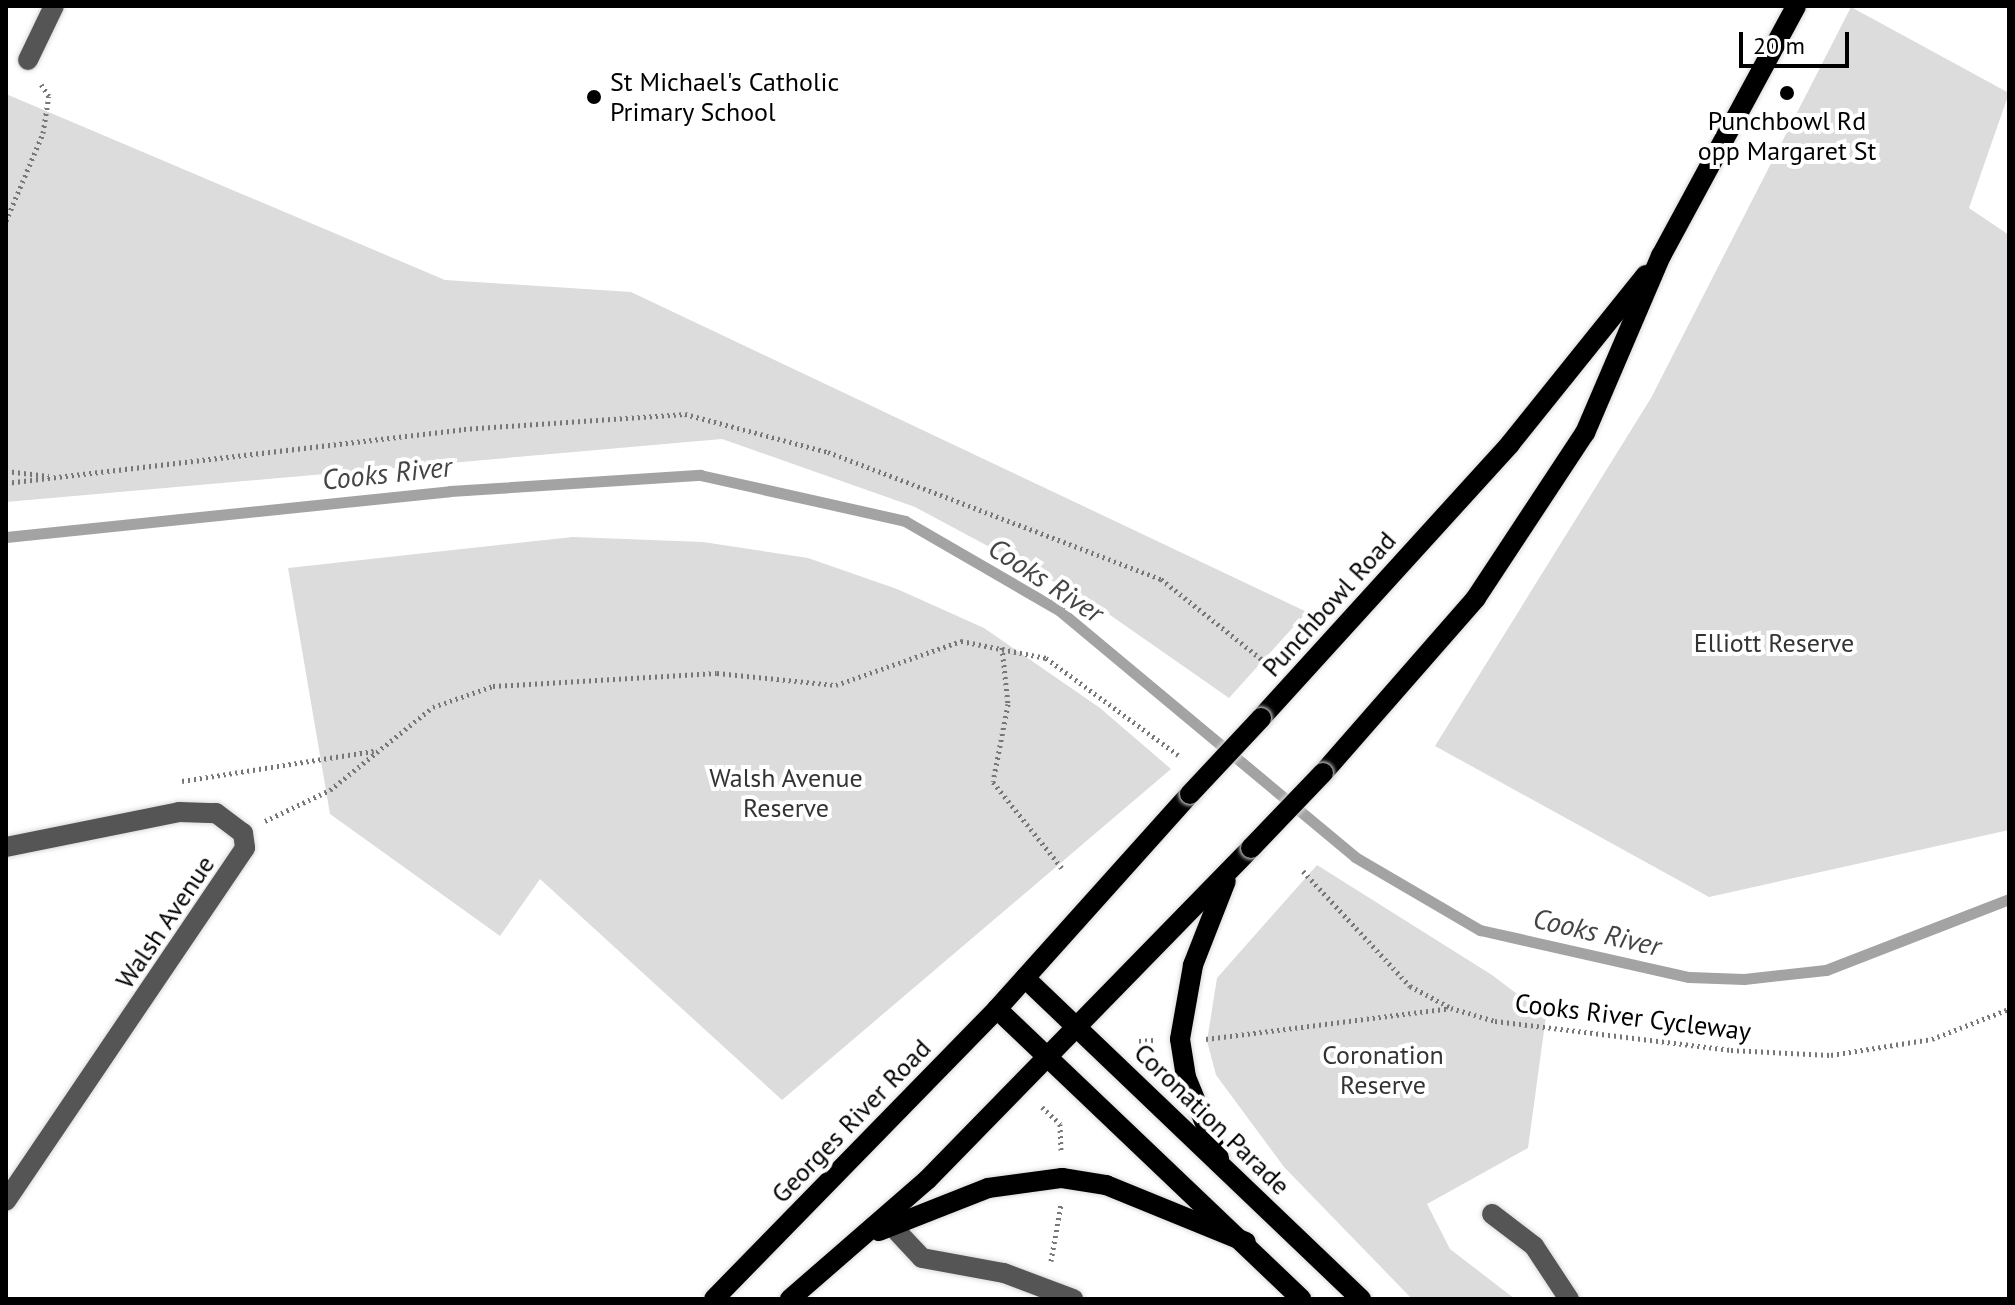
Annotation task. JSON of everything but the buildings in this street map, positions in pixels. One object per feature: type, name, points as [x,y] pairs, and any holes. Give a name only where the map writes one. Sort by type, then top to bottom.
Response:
[{"type":"main road","name":"Punchbowl Road","points":[[1078,1026],[1323,773],[1476,598],[1540,506],[1585,433],[1661,256],[1796,6]]},
{"type":"main road","name":"Punchbowl Road","points":[[1025,978],[1510,444],[1661,256]]},
{"type":"main road","points":[[1224,1167],[1186,1077],[1180,1039],[1190,977],[1231,870]]},
{"type":"main road","name":"Georges River Road","points":[[714,1299],[1025,978]]},
{"type":"main road","name":"Coronation Parade","points":[[1025,978],[1361,1299]]},
{"type":"main road","points":[[997,1009],[1246,1242],[1301,1299]]},
{"type":"main road","points":[[790,1299],[927,1180],[1078,1026]]},
{"type":"main road","points":[[845,1251],[891,1225],[988,1188],[1062,1178],[1106,1185],[1246,1242]]},
{"type":"street","points":[[28,60],[54,6]]},
{"type":"street","name":"Walsh Avenue","points":[[6,847],[179,812],[216,813],[243,833],[245,848],[230,875],[6,1201]]},
{"type":"street","points":[[1492,1214],[1534,1246],[1569,1299]]},
{"type":"street","points":[[891,1225],[922,1258],[1004,1273],[1073,1299]]},
{"type":"path","points":[[6,221],[43,133],[49,96]]},
{"type":"path","points":[[6,483],[464,429],[685,414],[828,452],[1161,579],[1272,669]]},
{"type":"path","points":[[6,471],[58,477]]},
{"type":"path","points":[[243,833],[330,790],[433,707],[493,686],[717,673],[836,685],[961,641],[1046,658],[1178,755]]},
{"type":"path","points":[[1002,647],[1008,704],[993,782],[1062,868]]},
{"type":"path","name":"Cooks River Cycleway","points":[[1303,871],[1410,986],[1451,1008],[1495,1021],[1731,1050],[1831,1055],[1932,1039],[2009,1009]]},
{"type":"path","points":[[1201,1040],[1451,1008]]},
{"type":"path","points":[[1042,1107],[1060,1124],[1062,1162]]},
{"type":"path","points":[[1046,1289],[1063,1191]]},
{"type":"green space","name":"Elliott Reserve","points":[[1851,7],[2009,93],[1969,208],[2009,235],[2009,830],[1709,897],[1435,746],[1651,398]]},
{"type":"green space","points":[[6,94],[445,280],[631,292],[1307,612],[1229,698],[1090,601],[915,507],[722,439],[6,502]]},
{"type":"green space","name":"Walsh Avenue Reserve","points":[[573,537],[703,542],[808,558],[897,589],[984,628],[1100,708],[1171,769],[782,1100],[540,879],[500,936],[330,814],[288,568]]},
{"type":"green space","name":"Coronation Reserve","points":[[1317,865],[1492,975],[1546,1016],[1528,1148],[1427,1204],[1450,1249],[1515,1299],[1412,1299],[1284,1167],[1216,1075],[1207,1041],[1217,978]]},
{"type":"waterway","name":"Cooks River","points":[[6,537],[450,491],[700,475],[905,521],[1060,611],[1355,857],[1480,930],[1689,977],[1744,979],[1826,970],[2009,899]]},
{"type":"place","name":"Punchbowl Rd opp Margaret St","points":[[1787,93]]},
{"type":"place","name":"St Michael's Catholic Primary School","points":[[594,97]]}]
